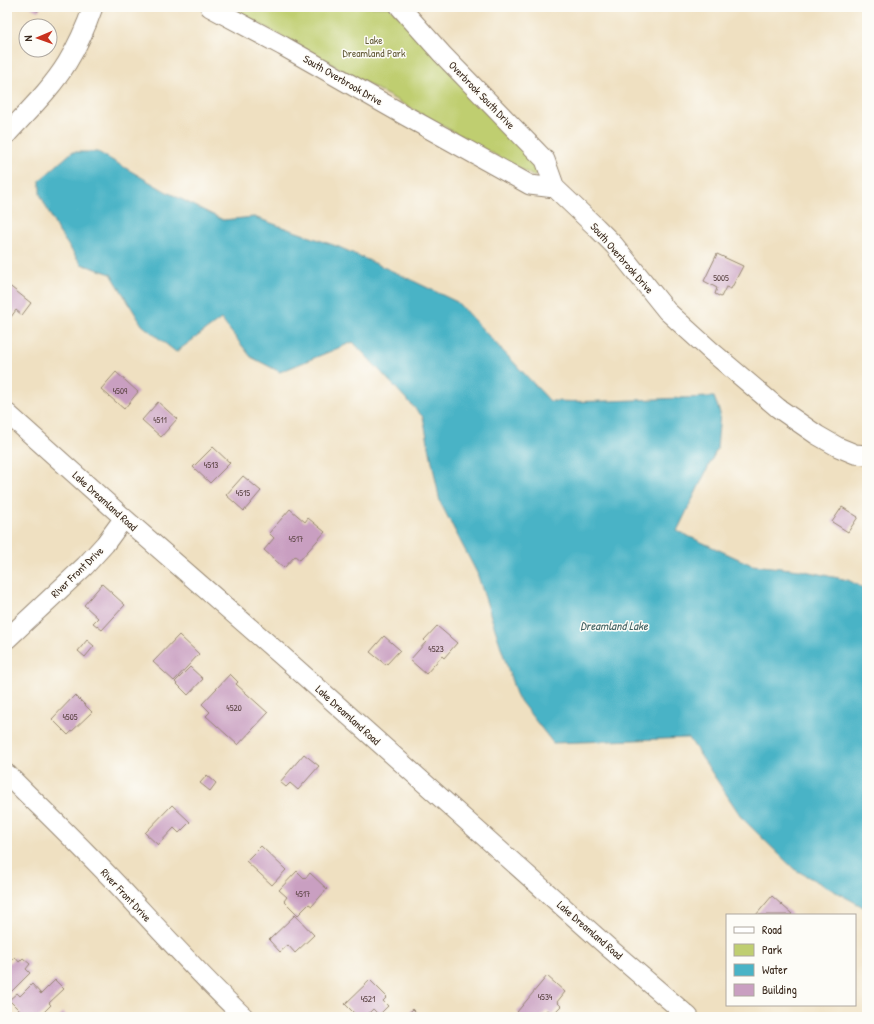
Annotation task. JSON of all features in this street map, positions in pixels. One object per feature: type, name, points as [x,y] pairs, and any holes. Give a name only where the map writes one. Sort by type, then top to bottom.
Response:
[{"type":"street","points":[[7,134],[43,95],[66,64],[84,33],[93,7]]},
{"type":"street","name":"South Overbrook Drive","points":[[210,7],[283,46],[530,185],[555,188],[614,245],[667,311],[711,351],[778,408],[817,435],[838,447],[856,454],[867,455]]},
{"type":"street","name":"Overbrook South Drive","points":[[400,7],[442,54],[545,160],[555,188]]},
{"type":"street","name":"Lake Dreamland Road","points":[[7,413],[609,948],[689,1017]]},
{"type":"street","name":"River Front Drive","points":[[7,639],[85,566],[105,544],[124,518]]},
{"type":"street","name":"River Front Drive","points":[[7,774],[126,894],[181,955],[244,1017]]},
{"type":"green space","name":"Lake Dreamland Park","points":[[229,7],[390,7],[533,158],[540,170],[533,176]]},
{"type":"water","name":"Dreamland Lake","points":[[72,152],[98,152],[165,191],[223,220],[254,217],[339,247],[457,302],[550,401],[612,401],[714,397],[720,413],[717,449],[677,531],[752,565],[800,570],[848,580],[867,590],[867,909],[794,869],[742,818],[689,738],[553,743],[517,697],[477,573],[440,502],[423,417],[353,342],[280,372],[251,357],[221,319],[176,352],[142,325],[111,274],[81,264],[57,229],[40,194],[40,180]]},
{"type":"building","points":[[30,7],[41,7],[38,11]]},
{"type":"building","points":[[717,254],[743,266],[731,289],[726,287],[721,297],[715,294],[717,288],[704,281]]},
{"type":"building","points":[[7,284],[31,303],[22,315],[16,310],[11,317],[7,314]]},
{"type":"building","points":[[116,372],[138,392],[124,409],[101,389]]},
{"type":"building","points":[[158,402],[177,419],[161,437],[142,420]]},
{"type":"building","points":[[213,447],[230,463],[210,483],[193,467]]},
{"type":"building","points":[[243,476],[261,491],[244,511],[226,495]]},
{"type":"building","points":[[842,507],[858,517],[848,532],[832,522]]},
{"type":"building","points":[[290,509],[305,522],[308,518],[325,532],[300,560],[295,556],[284,568],[264,550],[274,538],[269,533]]},
{"type":"building","points":[[102,584],[125,605],[102,630],[93,623],[98,618],[84,605]]},
{"type":"building","points":[[437,626],[457,643],[444,658],[442,656],[426,674],[410,660],[426,642],[424,640]]},
{"type":"building","points":[[179,635],[199,654],[174,681],[153,662]]},
{"type":"building","points":[[384,636],[400,650],[386,665],[370,652]]},
{"type":"building","points":[[87,640],[94,646],[85,657],[78,651]]},
{"type":"building","points":[[190,667],[203,679],[188,695],[175,682]]},
{"type":"building","points":[[230,674],[238,682],[236,684],[268,713],[238,745],[206,716],[210,712],[202,704]]},
{"type":"building","points":[[75,695],[92,712],[68,735],[52,719]]},
{"type":"building","points":[[304,754],[319,766],[298,790],[290,783],[286,787],[280,782]]},
{"type":"building","points":[[207,775],[216,783],[210,791],[200,783]]},
{"type":"building","points":[[172,805],[190,822],[179,833],[174,828],[158,845],[145,833]]},
{"type":"building","points":[[261,846],[286,870],[272,885],[246,861]]},
{"type":"building","points":[[297,871],[305,879],[310,873],[327,889],[312,906],[309,904],[298,915],[284,901],[287,897],[279,890]]},
{"type":"building","points":[[772,896],[792,914],[757,914]]},
{"type":"building","points":[[295,915],[314,935],[295,953],[288,945],[280,952],[269,940]]},
{"type":"building","points":[[15,957],[19,962],[23,958],[30,964],[26,969],[30,973],[7,996],[7,965]]},
{"type":"building","points":[[547,976],[565,992],[557,1002],[561,1006],[552,1015],[547,1010],[541,1017],[523,1017],[517,1012]]},
{"type":"building","points":[[55,980],[64,989],[49,1003],[51,1005],[39,1017],[21,1017],[19,1015],[21,1012],[9,1000],[17,993],[20,996],[32,984],[41,994]]},
{"type":"building","points":[[370,980],[387,997],[383,1001],[388,1006],[379,1015],[373,1009],[365,1017],[358,1017],[345,1004]]},
{"type":"building","points":[[413,1009],[418,1014],[415,1017],[404,1017]]},
{"type":"building","points":[[63,1012],[68,1017],[59,1017]]}]
